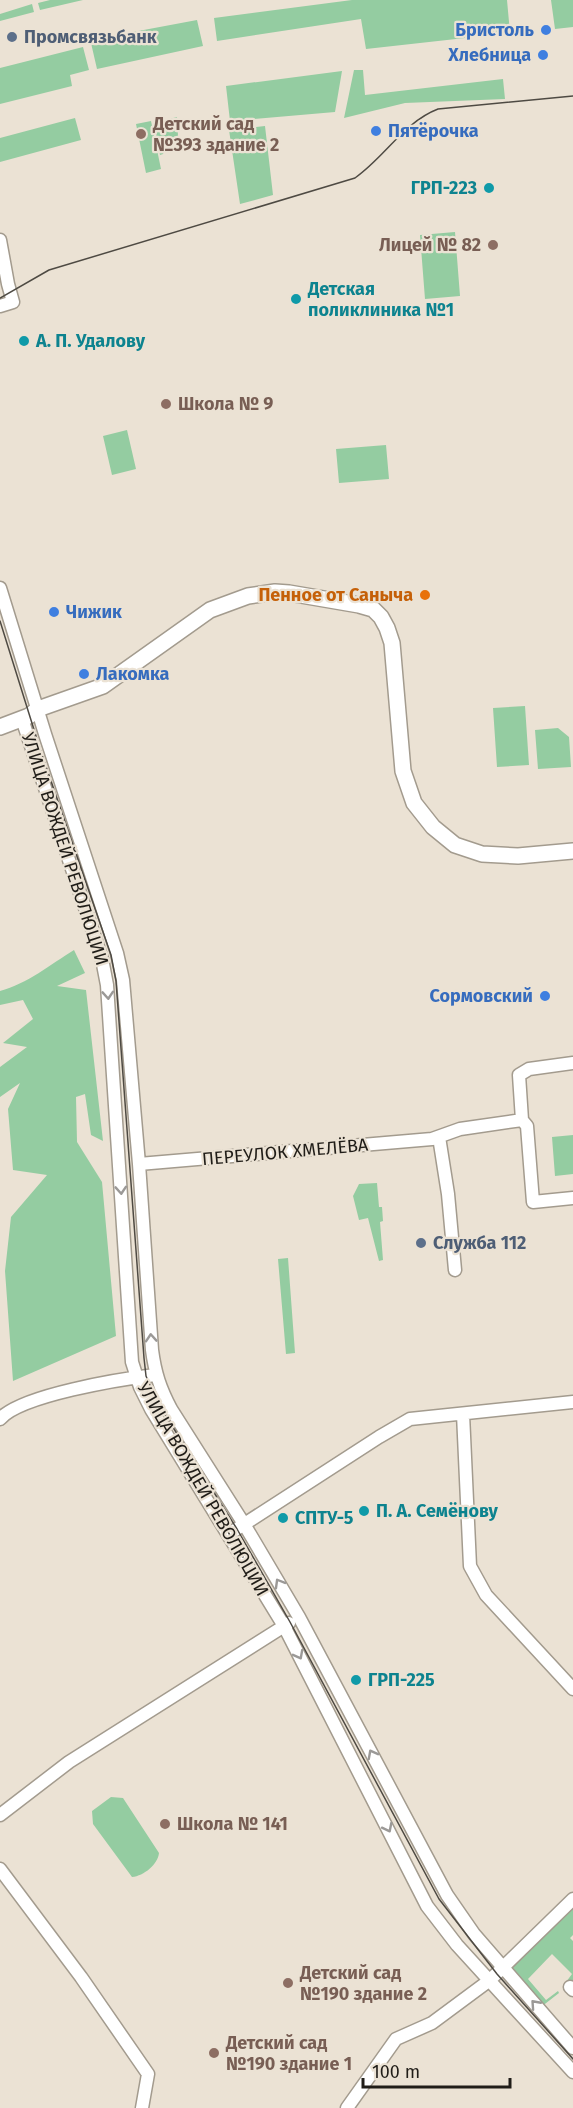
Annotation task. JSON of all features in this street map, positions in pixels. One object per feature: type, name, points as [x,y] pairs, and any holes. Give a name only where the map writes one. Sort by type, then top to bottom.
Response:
[{"type":"street","points":[[0,240],[4,286],[14,302],[0,306]]},
{"type":"street","name":"УЛИЦА ВОЖДЕЙ РЕВОЛЮЦИИ","points":[[0,588],[117,953],[123,980],[155,1375],[171,1408],[299,1617],[447,1895],[474,1934],[573,2048]]},
{"type":"street","points":[[0,727],[30,717],[38,709],[103,687],[210,610],[230,601],[274,592],[341,602],[373,609],[387,628],[392,643],[403,771],[414,803],[433,827],[455,845],[482,854],[518,856],[573,851]]},
{"type":"street","name":"УЛИЦА ВОЖДЕЙ РЕВОЛЮЦИИ","points":[[22,719],[102,959],[107,985],[132,1362],[137,1377],[157,1419],[284,1626],[427,1905],[457,1945],[573,2072]]},
{"type":"street","points":[[573,1063],[529,1069],[519,1075],[522,1120],[527,1126],[533,1202],[573,1198]]},
{"type":"street","name":"ПЕРЕУЛОК ХМЕЛЁВА","points":[[139,1164],[436,1138],[460,1129],[522,1120]]},
{"type":"street","points":[[436,1138],[448,1194],[455,1270]]},
{"type":"street","points":[[0,1419],[7,1411],[50,1395],[155,1375]]},
{"type":"street","points":[[229,1534],[410,1419],[573,1402]]},
{"type":"street","points":[[463,1414],[470,1566],[486,1595],[573,1689]]},
{"type":"street","points":[[0,1815],[69,1762],[299,1617]]},
{"type":"street","points":[[0,1869],[81,1977],[148,2074],[142,2108]]},
{"type":"street","points":[[347,2108],[396,2039],[432,2023],[490,1980],[573,1899]]},
{"type":"green space","points":[[50,0],[83,0],[40,10],[38,3]]},
{"type":"green space","points":[[352,0],[507,0],[510,33],[366,49],[361,19],[217,41],[214,18]]},
{"type":"green space","points":[[551,0],[573,0],[573,27],[555,29]]},
{"type":"green space","points":[[32,4],[34,12],[0,21],[0,14]]},
{"type":"green space","points":[[197,20],[203,46],[97,69],[91,43],[133,34],[133,32]]},
{"type":"green space","points":[[83,47],[89,70],[70,75],[72,86],[0,104],[0,68]]},
{"type":"green space","points":[[354,70],[363,70],[365,95],[503,79],[505,99],[405,103],[344,118]]},
{"type":"green space","points":[[342,71],[335,112],[230,121],[226,86]]},
{"type":"green space","points":[[177,117],[178,136],[160,155],[154,123]]},
{"type":"green space","points":[[75,118],[81,140],[0,162],[0,138]]},
{"type":"green space","points":[[151,121],[161,169],[146,173],[136,124]]},
{"type":"green space","points":[[265,126],[273,195],[240,204],[229,130]]},
{"type":"green space","points":[[455,232],[460,296],[425,299],[420,235]]},
{"type":"green space","points":[[127,430],[136,469],[112,475],[103,436]]},
{"type":"green space","points":[[386,445],[389,479],[339,483],[336,449]]},
{"type":"green space","points":[[525,706],[529,765],[497,767],[493,708]]},
{"type":"green space","points":[[558,728],[569,737],[571,767],[538,769],[535,730]]},
{"type":"green space","points":[[74,950],[85,973],[57,986],[86,990],[103,1141],[91,1135],[85,1094],[76,1097],[77,1142],[102,1182],[116,1336],[13,1381],[5,1271],[11,1217],[47,1175],[13,1170],[8,1109],[20,1083],[0,1097],[0,1067],[27,1047],[3,1043],[33,1019],[23,1000],[0,1005],[0,991],[29,979]]},
{"type":"green space","points":[[573,1135],[573,1174],[555,1176],[552,1137]]},
{"type":"green space","points":[[377,1183],[383,1221],[380,1222],[383,1260],[379,1261],[368,1218],[359,1220],[353,1196],[359,1184]]},
{"type":"green space","points":[[288,1258],[295,1353],[286,1354],[278,1259]]},
{"type":"green space","points":[[111,1797],[123,1798],[159,1853],[153,1865],[146,1872],[137,1876],[132,1877],[93,1824],[92,1811]]},
{"type":"green space","points":[[573,1906],[573,1935],[570,1938],[573,1941],[573,1980],[563,1988],[572,1974],[552,1954],[528,1979],[546,2000],[558,1991],[559,1993],[541,2007],[508,1969]]},
{"type":"tram line","points":[[0,298],[49,270],[355,178],[415,122],[438,109],[573,96]]},
{"type":"tram line","points":[[0,621],[41,752],[111,955],[116,981],[146,1376],[157,1402],[237,1529],[290,1622],[439,1899],[497,1974],[573,2059]]},
{"type":"tram line","points":[[212,1505],[243,1557]]},
{"type":"place","name":"Бристоль","points":[[546,30]]},
{"type":"place","name":"Промсвязьбанк","points":[[12,37]]},
{"type":"place","name":"Хлебница","points":[[543,55]]},
{"type":"place","name":"Пятёрочка","points":[[376,131]]},
{"type":"place","name":"Детский сад №393 здание 2","points":[[141,134]]},
{"type":"place","name":"ГРП-223","points":[[489,188]]},
{"type":"place","name":"Лицей № 82","points":[[493,245]]},
{"type":"place","name":"Детская поликлиника №1","points":[[296,299]]},
{"type":"place","name":"А. П. Удалову","points":[[24,341]]},
{"type":"place","name":"Школа № 9","points":[[166,404]]},
{"type":"place","name":"Пенное от Саныча","points":[[425,595]]},
{"type":"place","name":"Чижик","points":[[54,612]]},
{"type":"place","name":"Лакомка","points":[[84,674]]},
{"type":"place","name":"Сормовский","points":[[545,996]]},
{"type":"place","name":"Служба 112","points":[[421,1243]]},
{"type":"place","name":"П. А. Семёнову","points":[[364,1511]]},
{"type":"place","name":"СПТУ-5","points":[[283,1518]]},
{"type":"place","name":"ГРП-225","points":[[356,1680]]},
{"type":"place","name":"Школа № 141","points":[[165,1824]]},
{"type":"place","name":"Детский сад №190 здание 2","points":[[288,1983]]},
{"type":"place","name":"Детский сад №190 здание 1","points":[[214,2053]]}]
